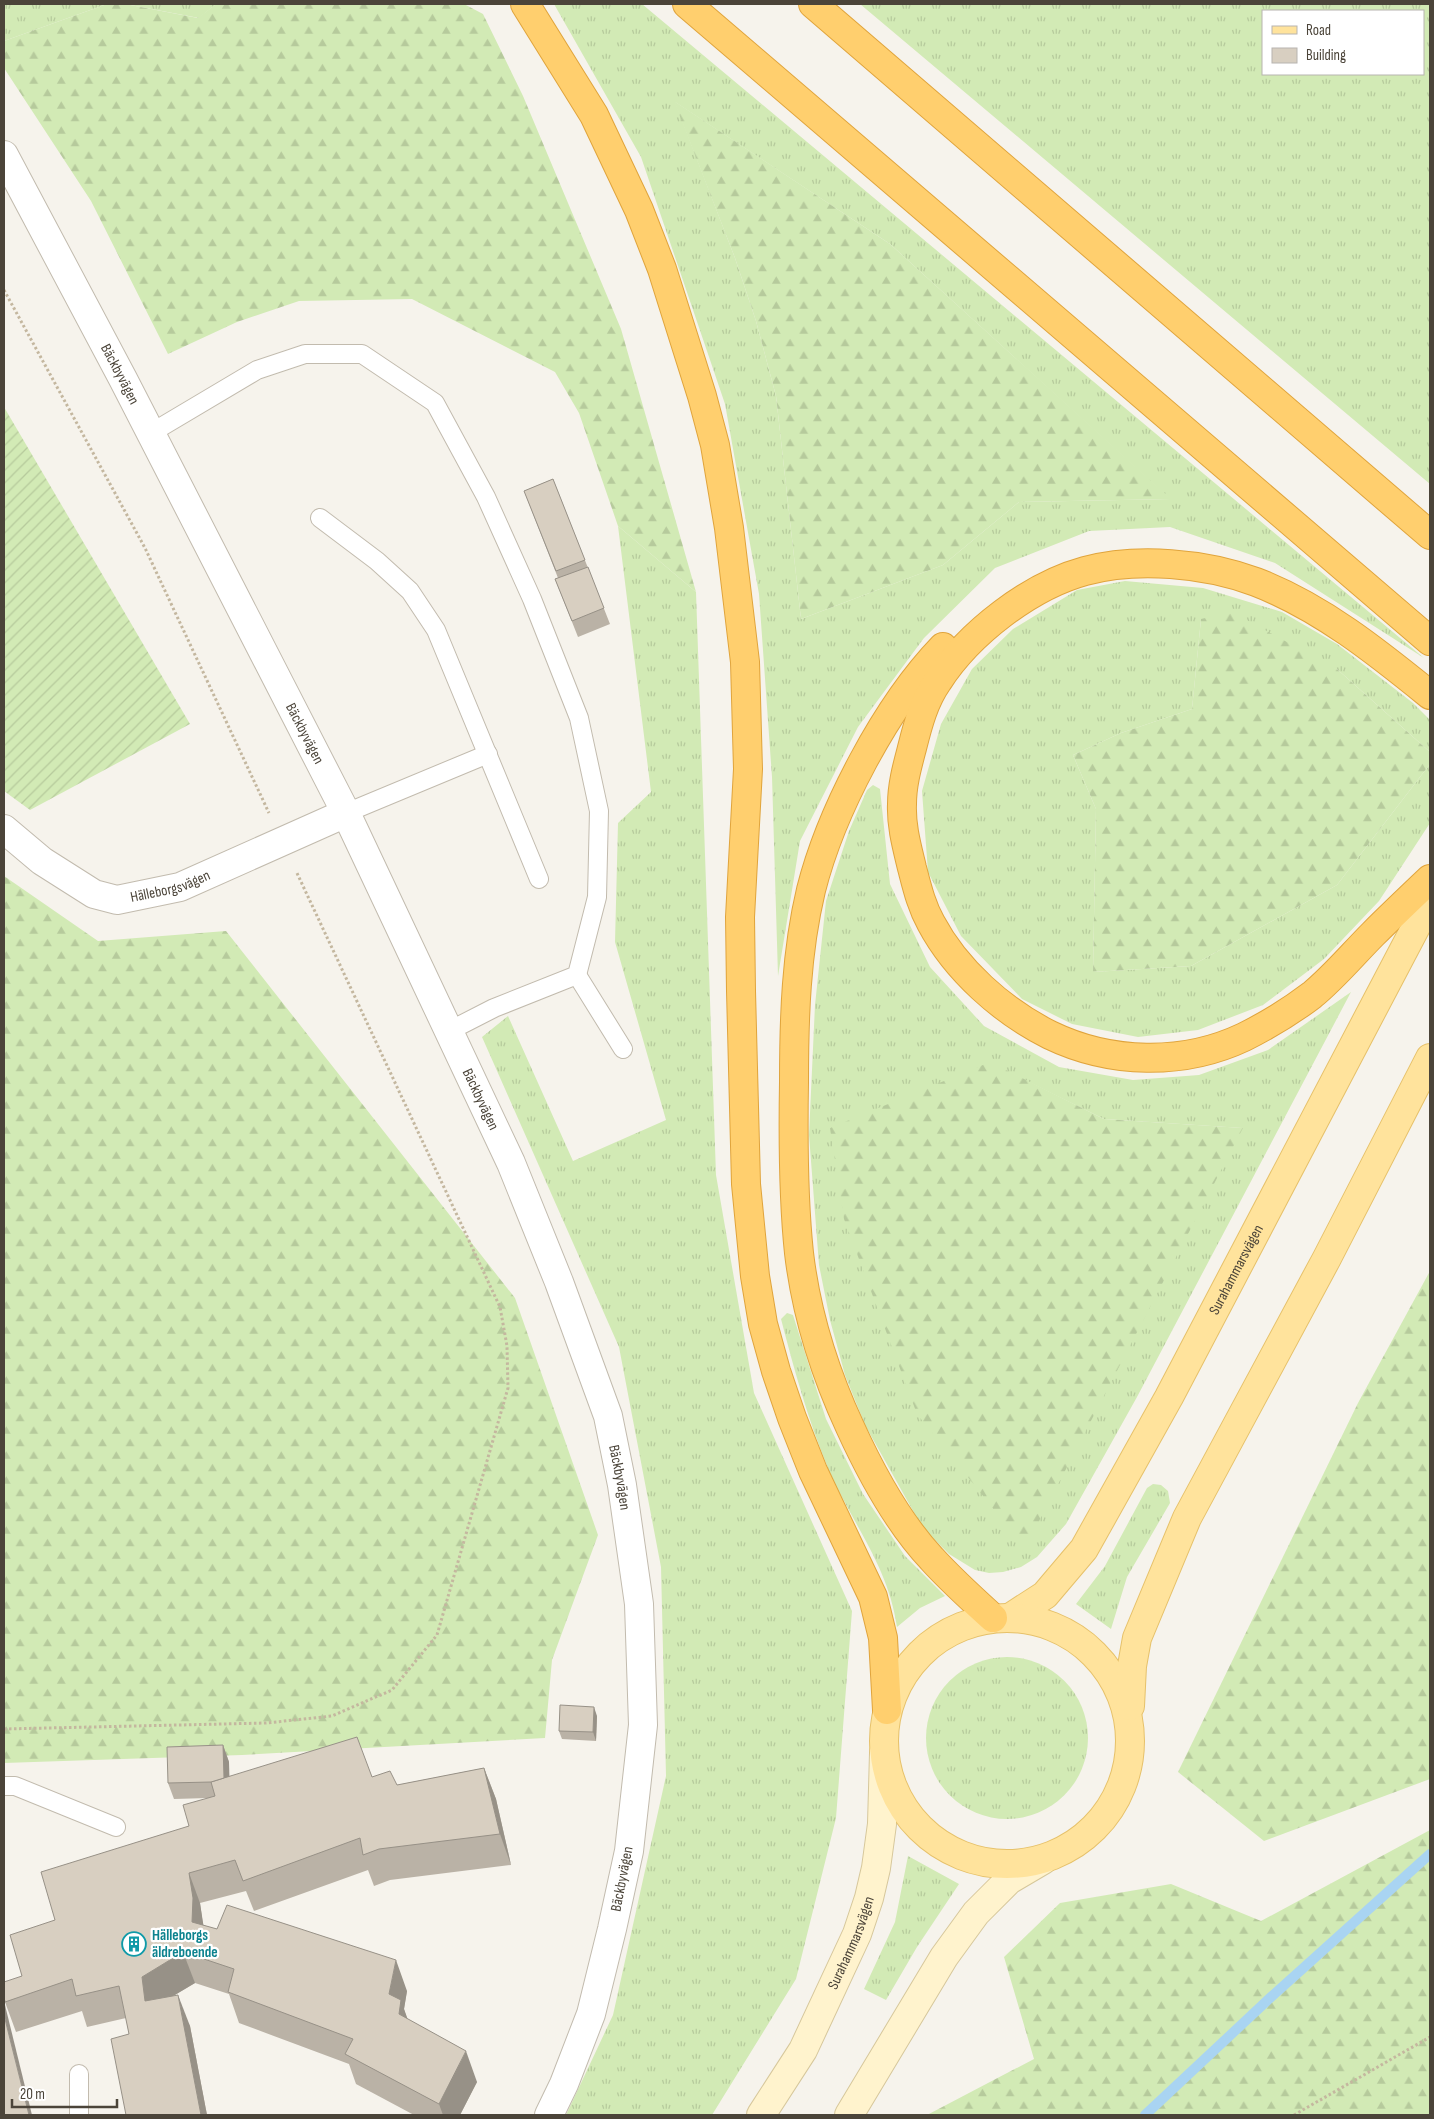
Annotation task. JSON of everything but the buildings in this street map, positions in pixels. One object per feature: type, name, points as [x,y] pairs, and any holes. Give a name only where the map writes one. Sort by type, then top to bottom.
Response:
[{"type":"highway","points":[[525,4],[594,115],[639,210],[662,269],[702,396],[715,445],[729,528],[745,662],[748,769],[740,917],[741,991],[746,1184],[755,1276],[763,1324],[792,1418],[813,1471],[873,1597],[883,1638],[887,1710]]},
{"type":"highway","points":[[687,4],[1430,641]]},
{"type":"highway","points":[[813,4],[1430,536]]},
{"type":"highway","points":[[1002,1618],[930,1558],[908,1529],[881,1486],[850,1427],[825,1364],[810,1312],[800,1254],[793,1158],[797,970],[811,891],[824,847],[842,803],[877,736],[926,664],[964,626],[993,602],[1085,571],[1136,564],[1175,565],[1218,571],[1255,582],[1298,601],[1329,619],[1398,669],[1430,695]]},
{"type":"highway","points":[[1058,580],[1022,600],[990,623],[961,650],[937,682],[922,712],[903,786],[903,830],[922,905],[932,925],[948,949],[968,973],[996,1000],[1041,1030],[1066,1043],[1087,1049],[1127,1058],[1148,1059],[1204,1051],[1224,1045],[1258,1030],[1312,995],[1430,879]]},
{"type":"main road","name":"Surahammarsvägen","points":[[1002,1618],[1045,1595],[1084,1549],[1174,1388],[1430,900]]},
{"type":"main road","points":[[849,2115],[944,1957],[976,1913],[1009,1880],[1043,1860],[1069,1848],[1091,1832],[1117,1799],[1127,1773],[1131,1744],[1129,1717],[1132,1666],[1137,1638],[1187,1518],[1327,1258],[1430,1058]]},
{"type":"main road","points":[[1043,1860],[1015,1864],[987,1863],[960,1855],[936,1842],[917,1826],[901,1803],[890,1779],[884,1753],[883,1738],[887,1710],[897,1684],[921,1652],[956,1628],[969,1623],[1002,1618],[1039,1621],[1067,1632],[1097,1655],[1115,1679],[1129,1717]]},
{"type":"main road","name":"Surahammarsvägen","points":[[761,2115],[803,2050],[857,1934],[869,1898],[876,1868],[882,1824],[884,1753]]},
{"type":"street","name":"Bäckbyvägen","points":[[4,155],[151,433],[346,813],[511,1163],[559,1282],[608,1416],[622,1485],[639,1604],[643,1724],[628,1851],[612,1929],[590,2014],[564,2084],[549,2115]]},
{"type":"street","name":"Hälleborgsvägen","points":[[4,829],[49,866],[94,894],[117,900],[180,887],[346,813]]},
{"type":"lane","points":[[151,433],[256,370],[304,354],[362,354],[435,403],[486,497],[532,599],[579,718],[599,811],[597,897],[577,975],[623,1049]]},
{"type":"lane","points":[[320,518],[377,561],[410,591],[436,630],[539,878]]},
{"type":"lane","points":[[346,813],[488,754]]},
{"type":"lane","points":[[449,1031],[494,1008],[577,975]]},
{"type":"lane","points":[[4,1786],[16,1786],[116,1827]]},
{"type":"lane","points":[[79,2074],[79,2115]]},
{"type":"path","points":[[4,290],[145,548],[500,1307],[506,1336],[508,1388],[437,1635],[392,1690],[332,1716],[266,1723],[4,1729]]},
{"type":"path","points":[[1294,2115],[1430,2037]]},
{"type":"green space","points":[[4,4],[107,4],[4,41]]},
{"type":"green space","points":[[107,4],[125,4],[198,18],[216,4],[464,4],[483,14],[523,96],[621,329],[696,592],[618,526],[579,413],[555,372],[412,299],[299,301],[237,322],[168,354],[91,201],[4,68],[4,41]]},
{"type":"green space","points":[[125,4],[216,4],[199,18]]},
{"type":"green space","points":[[554,4],[642,4],[1424,658],[1275,563],[1170,527],[1089,531],[995,568],[924,638],[858,727],[800,841],[778,976],[772,777],[759,594],[725,404],[641,157]],"holes":[[[675,102],[890,244],[1170,499],[1019,502],[943,565],[801,619],[776,396],[756,321],[735,258]]]},
{"type":"green space","points":[[860,4],[1430,4],[1430,484]]},
{"type":"green space","points":[[674,101],[890,244],[1171,499],[1019,502],[943,565],[801,619],[776,396],[756,321],[735,258]]},
{"type":"green space","points":[[4,407],[190,724],[30,810],[4,791]]},
{"type":"green space","points":[[618,526],[696,592],[716,1175],[754,1393],[852,1611],[836,1818],[796,1979],[712,2115],[566,2115],[613,2015],[666,1776],[661,1567],[619,1347],[482,1037],[508,1016],[573,1161],[666,1120],[615,942],[618,823],[651,792]]},
{"type":"green space","points":[[1125,581],[1203,588],[1282,612],[1337,644],[1413,703],[1430,720],[1430,752],[1338,670],[1201,619],[1192,709],[1121,733],[1073,755],[1096,809],[1093,972],[1191,966],[1337,885],[1430,764],[1430,823],[1379,901],[1324,959],[1263,1005],[1198,1030],[1138,1037],[1072,1024],[1022,999],[961,936],[928,872],[922,791],[941,724],[972,669],[1013,629],[1077,590]]},
{"type":"green space","points":[[1232,612],[1338,670],[1430,752],[1430,764],[1337,885],[1191,966],[1093,972],[1096,809],[1073,755],[1121,733],[1192,709],[1201,619]]},
{"type":"green space","points":[[873,785],[880,789],[890,884],[930,967],[984,1026],[1059,1067],[1133,1080],[1199,1075],[1268,1050],[1351,992],[1137,1397],[1066,1524],[1037,1557],[1021,1567],[1003,1572],[989,1573],[975,1570],[949,1554],[922,1527],[865,1425],[845,1375],[830,1320],[819,1265],[809,1135],[815,1005],[826,901],[849,831],[867,790]],"holes":[[[990,1063],[1104,1119],[1242,1128],[917,1414]]]},
{"type":"green space","points":[[4,876],[98,941],[226,931],[515,1298],[598,1535],[552,1660],[545,1738],[242,1755],[4,1763]]},
{"type":"green space","points":[[990,1062],[1104,1119],[1243,1128],[1025,1548],[917,1414],[844,1219],[830,1128]]},
{"type":"green space","points":[[1430,1271],[1430,1779],[1264,1841],[1178,1772],[1358,1403]]},
{"type":"green space","points":[[787,1313],[793,1315],[826,1419],[863,1494],[905,1556],[945,1596],[920,1608],[897,1627],[886,1584],[878,1564],[837,1488],[814,1432],[781,1319]]},
{"type":"green space","points":[[1153,1484],[1161,1485],[1168,1491],[1170,1503],[1127,1577],[1111,1629],[1076,1604],[1105,1566],[1147,1488]]},
{"type":"green space","points":[[1007,1657],[1023,1659],[1038,1664],[1052,1671],[1064,1681],[1074,1693],[1081,1707],[1086,1722],[1088,1738],[1086,1754],[1081,1769],[1074,1783],[1064,1795],[1052,1805],[1038,1812],[1023,1817],[1007,1819],[991,1817],[976,1812],[962,1805],[950,1795],[940,1783],[933,1769],[928,1754],[926,1738],[928,1722],[933,1707],[940,1693],[950,1681],[962,1671],[976,1664],[991,1659]]},
{"type":"green space","points":[[1430,1830],[1430,2115],[927,2115],[1034,2059],[1004,1957],[1060,1903],[1171,1884],[1261,1921]]},
{"type":"green space","points":[[908,1856],[959,1884],[917,1947],[886,2000],[864,1989],[895,1922]]},
{"type":"waterway","points":[[1145,2115],[1271,1997],[1430,1854]]},
{"type":"place","name":"Hälleborgs äldreboende","points":[[134,1944]]}]
